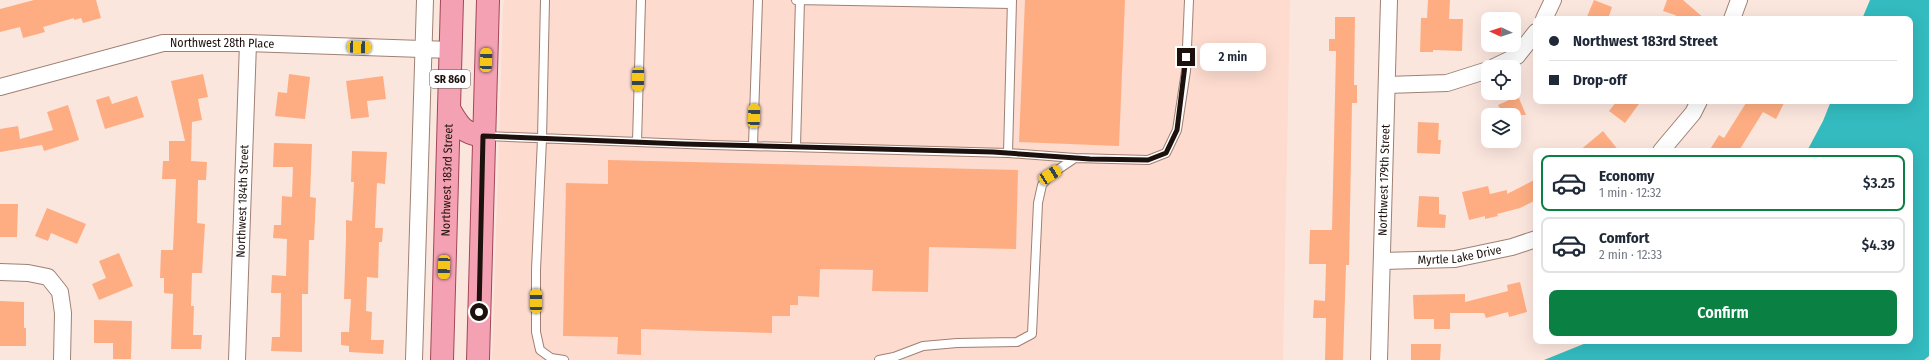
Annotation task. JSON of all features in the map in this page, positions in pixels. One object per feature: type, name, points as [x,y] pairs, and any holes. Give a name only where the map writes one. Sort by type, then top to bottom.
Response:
[{"type":"main road","name":"Northwest 183rd Street","points":[[442,360],[452,0]]},
{"type":"main road","name":"SR 860","points":[[478,360],[483,136],[488,0]]},
{"type":"main road","points":[[449,109],[458,123],[469,134],[483,136]]},
{"type":"street","points":[[414,360],[425,0]]},
{"type":"street","name":"Northwest 179th Street","points":[[1379,360],[1389,0]]},
{"type":"street","points":[[1545,16],[1553,0]]},
{"type":"street","points":[[1733,16],[1739,0]]},
{"type":"street","points":[[1508,60],[1516,56],[1533,36]]},
{"type":"street","name":"Northwest 28th Place","points":[[0,87],[163,43],[248,43],[451,50]]},
{"type":"street","name":"Northwest 184th Street","points":[[237,360],[248,43]]},
{"type":"street","points":[[1387,85],[1447,83],[1481,72]]},
{"type":"street","points":[[1664,148],[1694,113],[1698,104]]},
{"type":"street","name":"Myrtle Lake Drive","points":[[1382,261],[1455,259],[1512,247],[1533,240]]},
{"type":"street","points":[[0,272],[28,273],[48,277],[60,292],[63,313],[62,360]]},
{"type":"lane","points":[[545,0],[542,139],[536,270],[536,332],[540,350],[551,358],[564,360]]},
{"type":"lane","points":[[637,142],[641,0]]},
{"type":"lane","points":[[753,146],[758,0]]},
{"type":"lane","points":[[796,0],[1011,2],[1008,153]]},
{"type":"lane","points":[[796,146],[800,0]]},
{"type":"lane","points":[[483,136],[753,146],[1008,153],[1075,158],[1148,160],[1166,153],[1177,130],[1185,78],[1189,0]]},
{"type":"lane","points":[[880,360],[894,357],[923,346],[957,343],[1017,342],[1032,334],[1038,203],[1042,185],[1050,175],[1075,158]]},
{"type":"shaded area","points":[[504,0],[1290,0],[1283,360],[492,360]]},
{"type":"water","points":[[1870,0],[1929,0],[1929,356],[1924,360],[1544,360],[1584,344],[1913,344],[1913,148],[1809,148],[1823,121],[1830,104],[1913,104],[1913,16],[1863,16]]},
{"type":"building","points":[[34,0],[96,0],[101,18],[83,23],[81,18],[74,20],[74,18],[43,27],[45,32],[23,38],[20,27],[0,32],[0,9]]},
{"type":"building","points":[[1025,0],[1125,0],[1119,146],[1019,142]]},
{"type":"building","points":[[1428,0],[1450,0],[1449,19],[1463,19],[1462,51],[1433,50],[1433,52],[1420,52],[1421,18],[1427,18]]},
{"type":"building","points":[[1594,0],[1612,7],[1609,16],[1587,16]]},
{"type":"building","points":[[1667,0],[1683,0],[1702,16],[1676,16],[1663,11]]},
{"type":"building","points":[[1335,17],[1355,17],[1354,85],[1357,85],[1357,103],[1352,103],[1349,265],[1346,265],[1343,360],[1325,360],[1326,318],[1313,318],[1314,300],[1325,301],[1326,264],[1309,264],[1310,230],[1332,230],[1336,51],[1329,51],[1329,39],[1335,39]]},
{"type":"building","points":[[203,74],[208,97],[198,99],[202,120],[192,122],[191,161],[207,162],[206,180],[198,180],[197,223],[205,224],[202,273],[192,273],[191,306],[194,306],[193,335],[202,335],[201,349],[171,349],[173,294],[164,293],[164,278],[160,278],[161,250],[173,250],[176,179],[162,179],[163,161],[169,161],[169,141],[185,141],[171,81]]},
{"type":"building","points":[[289,74],[310,77],[305,119],[275,116],[278,92],[287,93]]},
{"type":"building","points":[[383,76],[386,99],[367,101],[369,117],[351,119],[346,81]]},
{"type":"building","points":[[109,96],[112,104],[137,96],[144,117],[105,129],[96,100]]},
{"type":"building","points":[[1509,100],[1520,100],[1526,115],[1521,115],[1521,108],[1500,108],[1498,105]]},
{"type":"building","points":[[1615,104],[1639,104],[1625,123],[1609,111]]},
{"type":"building","points":[[1745,104],[1784,104],[1776,119],[1763,112],[1741,148],[1711,148],[1719,135],[1724,138]]},
{"type":"building","points":[[68,105],[79,140],[44,151],[42,145],[0,152],[0,129],[18,126],[20,139],[53,130],[47,112]]},
{"type":"building","points":[[1418,122],[1439,123],[1438,140],[1441,140],[1440,154],[1417,153]]},
{"type":"building","points":[[1603,131],[1617,148],[1583,148]]},
{"type":"building","points":[[274,143],[312,144],[310,197],[316,198],[314,240],[309,240],[308,294],[302,294],[302,352],[271,351],[272,337],[280,337],[281,293],[271,293],[272,275],[286,276],[287,239],[273,238],[274,225],[281,225],[282,196],[292,197],[293,167],[273,167]]},
{"type":"building","points":[[352,151],[387,152],[385,184],[377,183],[375,228],[383,228],[382,242],[379,242],[378,278],[367,277],[366,311],[372,312],[371,340],[384,340],[383,354],[349,352],[349,346],[341,345],[341,332],[349,332],[351,299],[344,299],[346,220],[352,221],[354,182],[351,182]]},
{"type":"building","points":[[608,160],[1018,170],[1016,249],[929,247],[928,292],[872,291],[873,270],[820,269],[819,297],[798,296],[798,305],[790,305],[790,316],[772,316],[772,333],[641,329],[641,355],[617,354],[618,337],[563,336],[566,183],[608,184]]},
{"type":"building","points":[[1533,181],[1533,202],[1520,208],[1497,214],[1498,216],[1485,219],[1485,216],[1469,220],[1462,192],[1488,186],[1490,194],[1507,190],[1507,194]]},
{"type":"building","points":[[1419,196],[1439,197],[1439,214],[1446,215],[1445,228],[1417,227]]},
{"type":"building","points":[[0,204],[18,204],[17,237],[0,237]]},
{"type":"building","points":[[47,208],[86,224],[77,244],[51,233],[48,241],[35,236]]},
{"type":"building","points":[[119,253],[133,286],[99,300],[92,284],[106,278],[99,261]]},
{"type":"building","points":[[1520,282],[1527,312],[1509,317],[1508,312],[1486,318],[1484,313],[1450,313],[1450,329],[1434,329],[1434,319],[1414,319],[1413,295],[1465,294],[1465,302],[1508,291],[1507,285]]},
{"type":"building","points":[[0,301],[24,302],[26,346],[0,346]]},
{"type":"building","points":[[94,320],[132,321],[131,359],[113,359],[113,343],[94,343]]},
{"type":"building","points":[[1411,344],[1441,344],[1440,360],[1411,360]]},
{"type":"route","points":[[479,312],[483,136],[713,145],[993,152],[1075,158],[1148,160],[1166,153],[1177,130],[1186,71],[1186,57]]}]
